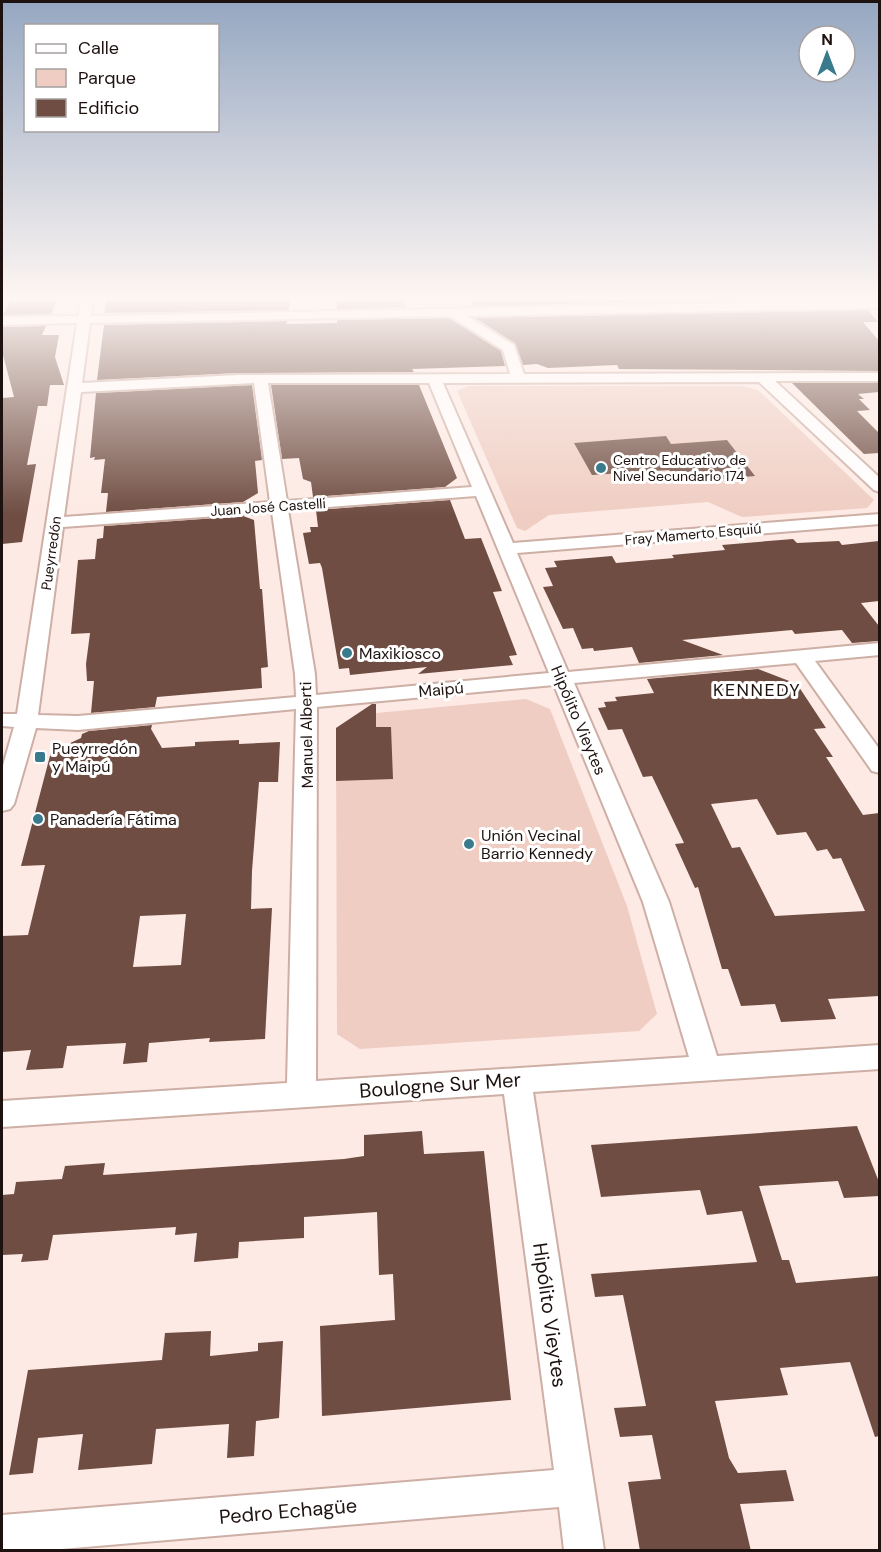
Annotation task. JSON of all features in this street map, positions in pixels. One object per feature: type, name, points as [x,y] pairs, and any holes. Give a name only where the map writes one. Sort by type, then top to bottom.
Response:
[{"type":"street","name":"Pueyrredón","points":[[2,804],[27,721],[76,370]]},
{"type":"street","points":[[516,370],[518,378]]},
{"type":"street","points":[[762,377],[879,487]]},
{"type":"street","points":[[73,388],[260,379],[879,377]]},
{"type":"street","name":"Hipólito Vieytes","points":[[434,378],[656,902],[706,1068]]},
{"type":"street","name":"Manuel Alberti","points":[[260,379],[305,674],[309,731],[301,1095]]},
{"type":"street","name":"Juan José Castelli","points":[[55,523],[482,491]]},
{"type":"street","name":"Fray Mamerto Esquiú","points":[[506,549],[879,519]]},
{"type":"street","name":"Maipú","points":[[2,720],[78,723],[879,649]]},
{"type":"street","points":[[801,656],[879,766]]},
{"type":"street","name":"Boulogne Sur Mer","points":[[2,1114],[706,1068],[878,1062]]},
{"type":"street","name":"Hipólito Vieytes","points":[[517,1080],[584,1551]]},
{"type":"street","name":"Pedro Echagüe","points":[[2,1535],[575,1487]]},
{"type":"green space","points":[[468,386],[742,386],[758,390],[874,500],[867,508],[742,517],[708,502],[549,515],[525,531],[517,528],[457,391]]},
{"type":"green space","name":"Unión Vecinal Barrio Kennedy","points":[[526,699],[550,709],[627,906],[657,1014],[639,1031],[360,1049],[337,1034],[336,728],[355,715]]},
{"type":"building","points":[[7,370],[59,370],[64,385],[50,385],[47,406],[38,406],[27,465],[36,464],[22,542],[2,544],[2,398],[14,397]]},
{"type":"building","points":[[98,370],[414,372],[238,373],[97,380]]},
{"type":"building","points":[[792,383],[879,383],[879,392],[858,394],[864,399],[859,399],[870,410],[857,411],[879,433],[879,453],[864,454]]},
{"type":"building","points":[[252,385],[262,460],[255,461],[258,493],[243,502],[106,512],[108,493],[101,493],[105,459],[90,458],[96,393]]},
{"type":"building","points":[[271,385],[419,385],[457,478],[445,487],[313,497],[311,482],[303,479],[299,458],[282,459]]},
{"type":"building","points":[[666,436],[671,444],[727,440],[755,476],[678,483],[669,470],[592,475],[574,443]]},
{"type":"building","points":[[450,500],[465,539],[481,538],[502,591],[493,592],[517,655],[509,656],[513,665],[418,674],[427,667],[350,675],[349,668],[339,669],[322,568],[320,563],[309,564],[303,533],[311,532],[310,527],[318,527],[316,510]]},
{"type":"building","points":[[243,516],[254,520],[260,589],[262,589],[268,667],[261,668],[262,688],[157,697],[155,707],[91,713],[94,681],[87,681],[86,664],[90,633],[71,634],[78,560],[95,559],[97,539],[103,538],[104,526]]},
{"type":"building","points":[[793,539],[797,543],[839,541],[842,545],[879,541],[879,601],[861,603],[879,626],[879,641],[852,643],[842,630],[795,634],[792,630],[682,640],[723,655],[639,663],[632,647],[594,651],[593,648],[582,649],[573,628],[563,629],[543,587],[553,586],[545,568],[557,567],[554,561],[612,556],[616,563],[674,558],[672,555],[725,550],[722,545]]},
{"type":"building","points":[[758,669],[797,684],[826,728],[814,729],[833,757],[826,757],[863,815],[879,813],[879,996],[828,999],[836,1019],[781,1022],[775,1004],[741,1006],[728,969],[722,969],[698,887],[695,888],[675,844],[684,843],[652,776],[643,777],[622,729],[608,730],[598,708],[606,707],[604,702],[617,701],[615,697],[654,693],[647,679]],"holes":[[[757,799],[777,835],[806,832],[817,851],[827,849],[833,859],[841,858],[865,911],[775,916],[740,847],[732,848],[711,804]]]},
{"type":"building","points":[[372,704],[376,704],[376,727],[391,727],[393,779],[336,781],[336,728]]},
{"type":"building","points":[[152,725],[151,729],[162,748],[195,746],[195,742],[239,740],[239,744],[280,742],[278,782],[259,782],[252,871],[251,909],[272,908],[265,1039],[209,1042],[210,1038],[149,1043],[147,1062],[123,1064],[126,1043],[67,1046],[63,1068],[26,1070],[31,1050],[2,1052],[2,936],[28,935],[45,865],[21,866],[51,752],[81,738],[82,734],[89,731]],"holes":[[[186,914],[181,965],[133,967],[140,916]]]},
{"type":"building","points":[[857,1126],[879,1182],[879,1196],[844,1198],[838,1181],[759,1186],[782,1260],[789,1260],[796,1283],[879,1276],[879,1436],[875,1437],[850,1362],[780,1368],[788,1395],[715,1401],[729,1458],[738,1473],[786,1470],[794,1501],[740,1504],[751,1551],[640,1551],[628,1482],[661,1479],[652,1435],[620,1437],[614,1408],[646,1406],[623,1295],[595,1297],[591,1274],[757,1262],[742,1211],[707,1215],[700,1190],[601,1197],[591,1145]]},
{"type":"building","points":[[422,1131],[424,1154],[484,1151],[511,1400],[322,1416],[320,1326],[395,1320],[393,1274],[379,1275],[377,1212],[304,1217],[304,1238],[239,1242],[238,1258],[194,1262],[197,1233],[175,1235],[176,1227],[53,1235],[48,1260],[21,1262],[23,1254],[2,1255],[2,1195],[14,1194],[16,1182],[62,1179],[65,1166],[105,1163],[103,1175],[344,1159],[364,1156],[364,1135]]},
{"type":"building","points":[[211,1331],[210,1356],[258,1351],[258,1343],[283,1341],[279,1418],[256,1421],[254,1456],[227,1458],[229,1424],[156,1429],[152,1464],[78,1470],[83,1434],[38,1438],[33,1473],[9,1475],[28,1370],[162,1360],[165,1333]]},
{"type":"place","name":"Centro Educativo de Nivel Secundario 174","points":[[601,468]]},
{"type":"place","name":"Maxikiosco","points":[[347,653]]},
{"type":"place","name":"Pueyrredón y Maipú","points":[[40,757]]},
{"type":"place","name":"Panadería Fátima","points":[[38,819]]},
{"type":"place","name":"Unión Vecinal Barrio Kennedy","points":[[469,844]]},
{"type":"district","name":"KENNEDY","points":[[757,690]]}]
